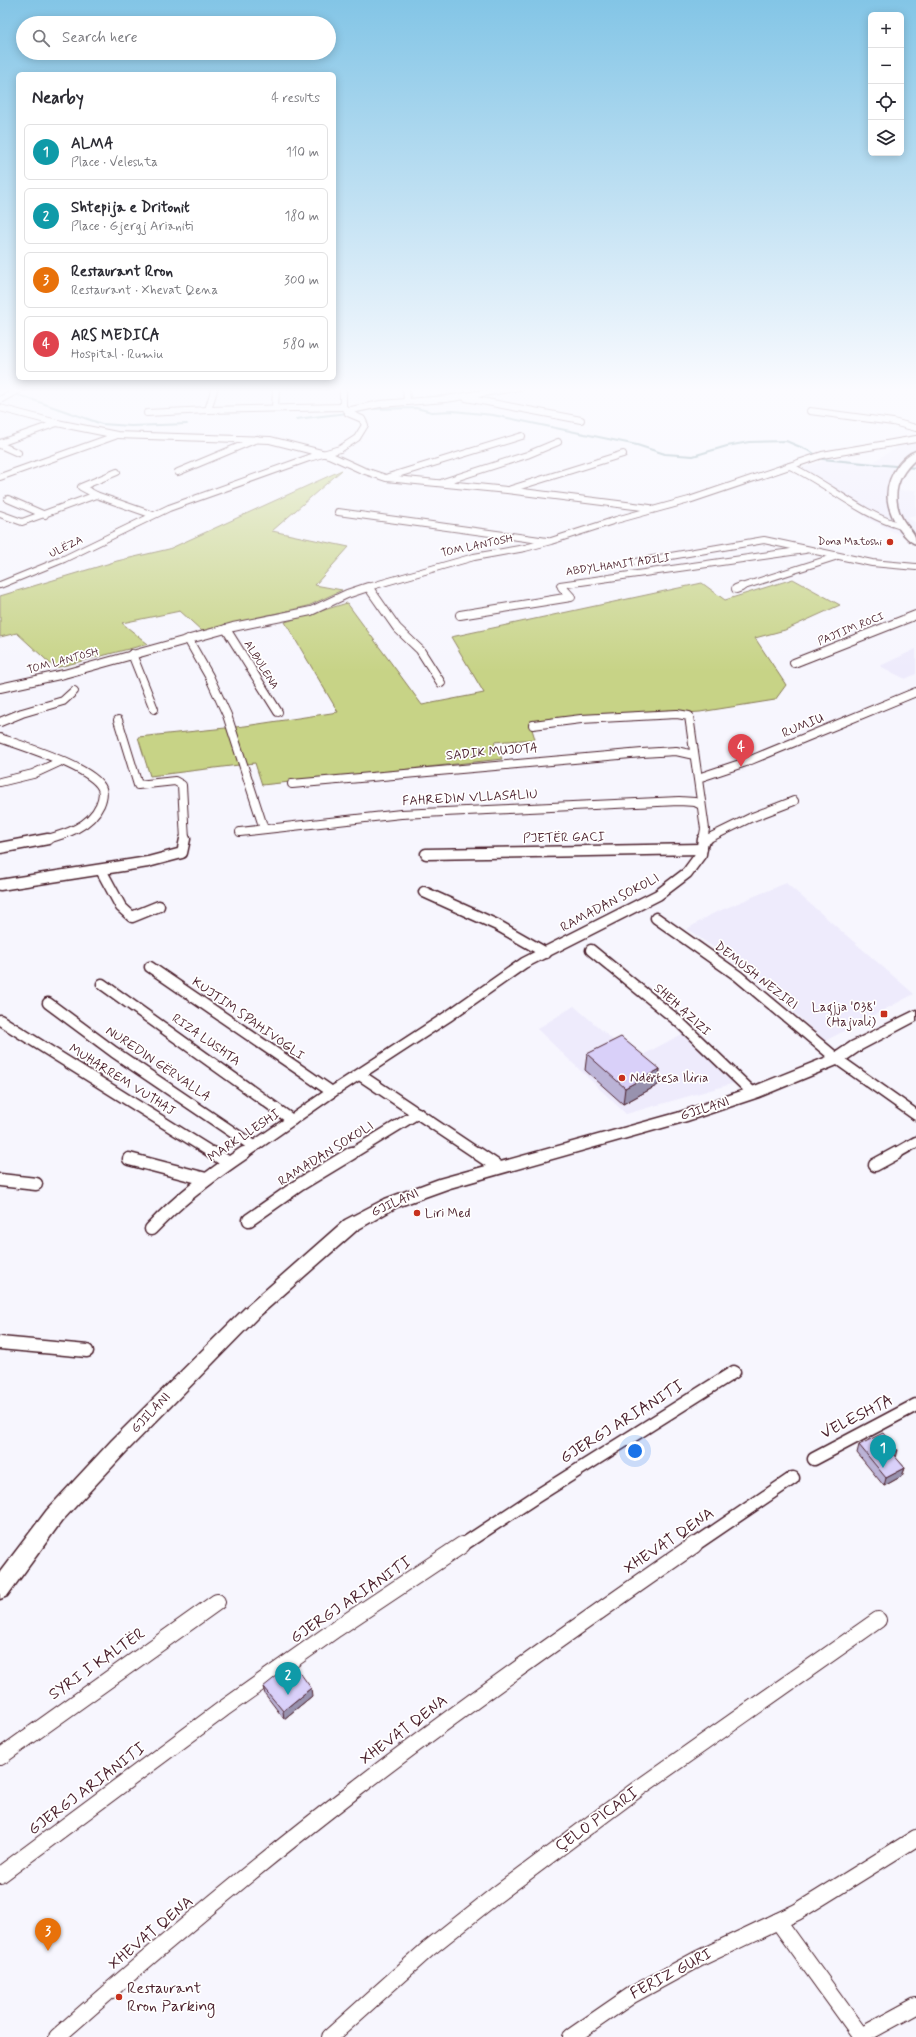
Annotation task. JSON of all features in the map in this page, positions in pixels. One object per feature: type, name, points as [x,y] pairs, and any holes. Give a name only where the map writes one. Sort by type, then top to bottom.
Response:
[{"type":"main road","points":[[893,482],[890,493],[894,512],[900,526],[916,540]]},
{"type":"main road","name":"GJILANI","points":[[0,1589],[54,1516],[206,1356],[333,1239],[364,1217],[391,1203],[445,1183],[681,1117],[753,1093],[837,1059],[856,1046],[916,1015]]},
{"type":"street","points":[[94,482],[82,487],[96,495],[153,515]]},
{"type":"street","name":"ULËZA","points":[[0,585],[64,559],[153,515],[245,482]]},
{"type":"street","points":[[429,482],[507,490],[656,509]]},
{"type":"street","points":[[507,490],[533,482]]},
{"type":"street","name":"TOM LANTOSH","points":[[0,688],[64,674],[230,628],[311,611],[347,594],[457,561],[551,541],[740,482]]},
{"type":"street","points":[[818,482],[878,520],[900,526]]},
{"type":"street","points":[[0,514],[20,522],[45,515],[96,495]]},
{"type":"street","points":[[8,498],[45,515]]},
{"type":"street","points":[[338,512],[551,541]]},
{"type":"street","points":[[636,562],[759,541],[778,542],[805,550],[886,565],[916,567]]},
{"type":"street","name":"ABDYLHAMIT ADILI","points":[[460,615],[571,597],[560,585],[805,550]]},
{"type":"street","points":[[736,589],[837,556]]},
{"type":"street","points":[[369,588],[397,628],[420,650],[441,683]]},
{"type":"street","name":"PAJTIM ROCI","points":[[794,663],[916,615]]},
{"type":"street","name":"ALBULENA","points":[[230,628],[274,695]]},
{"type":"street","name":"ALBULENA","points":[[230,628],[278,712]]},
{"type":"street","points":[[188,639],[210,676],[236,739],[254,803],[264,829]]},
{"type":"street","points":[[132,654],[154,709]]},
{"type":"street","points":[[0,722],[28,711],[63,701],[74,691]]},
{"type":"street","name":"RUMIU","points":[[698,778],[746,762],[916,692]]},
{"type":"street","name":"SADIK MUJOTA","points":[[533,725],[581,719],[677,714],[689,716]]},
{"type":"street","name":"RAMADAN SOKOLI","points":[[360,1075],[450,1015],[524,963],[658,895],[687,873],[698,860],[703,844],[705,818],[701,805],[689,716]]},
{"type":"street","points":[[0,885],[148,862],[182,853],[185,844],[182,784],[176,781],[138,785],[118,720]]},
{"type":"street","points":[[0,738],[85,773],[98,782],[102,788],[103,794],[99,810],[87,822],[71,831],[47,839],[0,848]]},
{"type":"street","name":"SADIK MUJOTA","points":[[292,784],[642,753],[676,751],[694,755]]},
{"type":"street","points":[[0,782],[33,774],[59,762]]},
{"type":"street","name":"FAHREDIN VLLASALIU","points":[[240,832],[380,816],[444,811],[679,801],[695,802],[701,805]]},
{"type":"street","points":[[703,844],[750,818],[794,801]]},
{"type":"street","name":"PJETËR GACI","points":[[426,854],[703,844]]},
{"type":"street","points":[[101,870],[121,907],[132,917],[159,906]]},
{"type":"street","points":[[424,892],[497,925],[546,952]]},
{"type":"street","name":"DEMUSH NEZIRI","points":[[656,918],[738,976],[837,1059],[916,1116]]},
{"type":"street","name":"SHEH AZIZI","points":[[591,950],[678,1021],[753,1093]]},
{"type":"street","name":"KUJTIM SPAHIVOGLI","points":[[150,967],[332,1092]]},
{"type":"street","name":"RIZA LUSHTA","points":[[102,984],[229,1073],[292,1120]]},
{"type":"street","name":"NUREDIN GËRVALLA","points":[[48,1003],[114,1052],[253,1146]]},
{"type":"street","name":"MUHARREM VUTHAJ","points":[[0,1020],[229,1163]]},
{"type":"street","points":[[360,1075],[498,1167]]},
{"type":"street","name":"MARK LLESHI","points":[[151,1229],[175,1204],[206,1179],[332,1092],[360,1075]]},
{"type":"street","name":"RAMADAN SOKOLI","points":[[249,1220],[299,1185],[418,1113]]},
{"type":"street","points":[[875,1165],[916,1142]]},
{"type":"street","points":[[129,1159],[206,1179]]},
{"type":"street","points":[[0,1180],[36,1184]]},
{"type":"street","points":[[0,1343],[87,1351]]},
{"type":"street","name":"GJERGJ ARIANITI","points":[[0,1875],[217,1714],[336,1629],[544,1492],[734,1372]]},
{"type":"street","name":"VELESHTA","points":[[814,1458],[916,1405]]},
{"type":"street","name":"XHEVAT QENA","points":[[57,2037],[266,1860],[458,1712],[629,1590],[793,1478]]},
{"type":"street","name":"SYRI I KALTËR","points":[[0,1757],[217,1602]]},
{"type":"street","name":"ÇELO PICARI","points":[[330,2037],[428,1949],[496,1895],[645,1784],[878,1620]]},
{"type":"street","name":"FERIZ GURI","points":[[571,2037],[590,2021],[630,1994],[741,1937],[778,1921],[830,1892],[916,1838]]},
{"type":"street","points":[[778,1921],[861,2036],[916,2006]]},
{"type":"shaded area","points":[[812,482],[901,482],[897,491],[916,490],[916,515],[907,517],[916,523],[916,540],[900,535],[870,520],[845,502]]},
{"type":"shaded area","points":[[916,649],[916,674],[905,679],[880,666]]},
{"type":"shaded area","points":[[786,883],[914,994],[825,1041],[756,977],[687,929],[712,914]]},
{"type":"shaded area","points":[[574,1006],[635,1059],[684,1033],[735,1083],[626,1114],[537,1029]]},
{"type":"green space","points":[[316,482],[328,482],[272,531],[349,547],[315,585],[342,590],[308,606],[202,631],[180,611],[122,623],[148,644],[55,668],[17,633],[0,637],[0,596],[117,561],[169,549]]},
{"type":"green space","points":[[793,579],[840,605],[785,630],[755,638],[786,685],[775,700],[700,712],[530,723],[535,739],[494,742],[502,759],[262,785],[255,763],[150,776],[138,737],[245,726],[338,712],[285,622],[347,603],[422,705],[484,693],[451,637],[702,583],[725,600]]},
{"type":"building","points":[[621,1037],[660,1069],[625,1088],[587,1054]]},
{"type":"building","points":[[883,1433],[897,1450],[892,1453],[905,1468],[886,1478],[859,1445]]},
{"type":"building","points":[[293,1663],[311,1688],[283,1711],[263,1687]]},
{"type":"place","name":"Dona Matoshi","points":[[890,542]]},
{"type":"place","name":"ARS MEDICA","points":[[741,767]]},
{"type":"place","name":"Lagjja '038' (Hajvali)","points":[[884,1014]]},
{"type":"place","name":"Ndërtesa Iliria","points":[[622,1078]]},
{"type":"place","name":"Liri Med","points":[[417,1213]]},
{"type":"place","name":"ALMA","points":[[883,1468]]},
{"type":"place","name":"Shtepija e Dritonit","points":[[288,1695]]},
{"type":"place","name":"Restaurant Rron","points":[[48,1951]]},
{"type":"place","name":"Restaurant Rron Parking","points":[[119,1997]]}]
